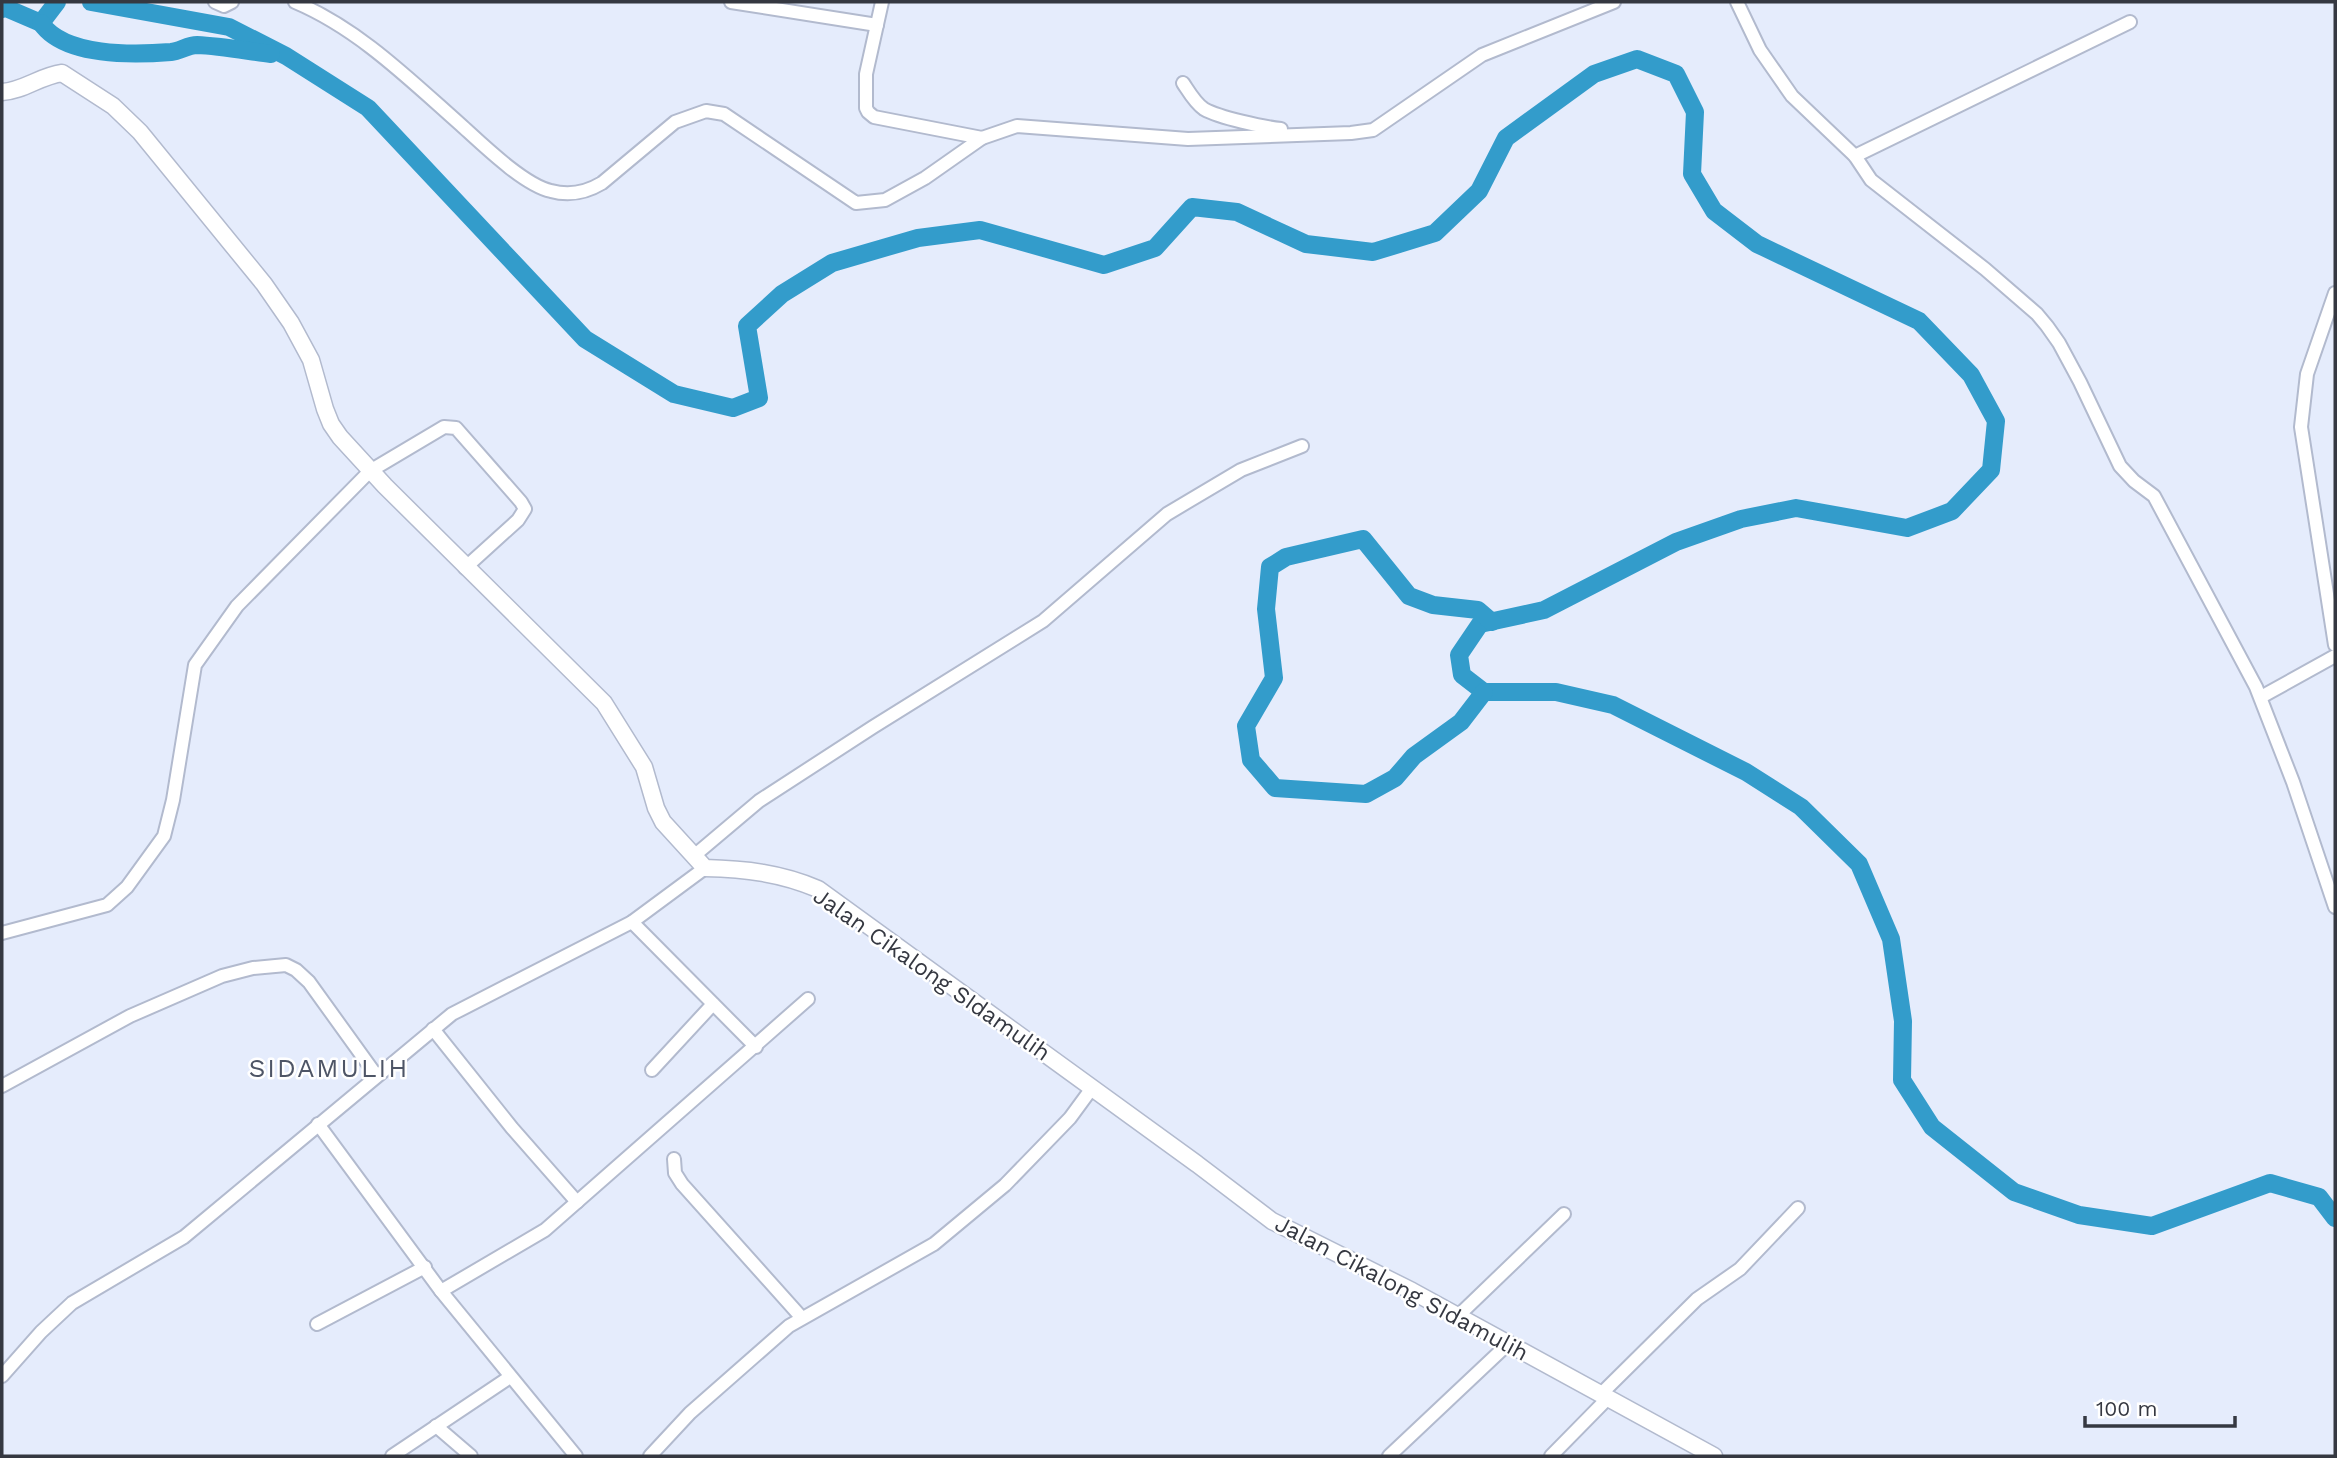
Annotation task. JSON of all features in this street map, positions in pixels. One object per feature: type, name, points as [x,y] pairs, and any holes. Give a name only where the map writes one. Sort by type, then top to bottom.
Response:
[{"type":"street","points":[[215,2],[224,6],[232,2]]},
{"type":"street","points":[[295,2],[324,15],[353,34],[416,85],[508,167],[548,191],[566,194],[590,190],[603,183],[675,122],[706,111],[724,114],[856,203],[886,200],[925,178],[982,138],[1017,126],[1188,139],[1373,130],[1482,55],[1614,2]]},
{"type":"street","points":[[731,2],[877,25]]},
{"type":"street","points":[[882,2],[866,74],[868,112],[874,117],[982,138]]},
{"type":"street","points":[[1737,2],[1760,50],[1792,96],[1855,156],[1871,180],[1985,269],[2037,314],[2059,343],[2120,466],[2154,496],[2261,697],[2335,907]]},
{"type":"street","points":[[1855,156],[2130,22]]},
{"type":"street","points":[[2,92],[11,92],[52,74],[62,73],[113,106],[140,132],[276,299],[311,360],[324,409],[331,424],[370,471],[604,703],[643,767],[663,822],[700,861]]},
{"type":"street","points":[[1183,83],[1193,99],[1205,109],[1267,128],[1320,133]]},
{"type":"street","points":[[2335,293],[2307,374],[2301,427],[2335,645]]},
{"type":"street","points":[[2,933],[107,905],[127,887],[164,836],[173,800],[195,665],[237,606],[370,471],[444,427],[456,428],[522,502],[525,509],[518,520],[465,568]]},
{"type":"street","points":[[2,1377],[41,1332],[72,1303],[184,1237],[452,1013],[632,922],[700,861],[759,801],[1043,621],[1167,514],[1241,470],[1302,446]]},
{"type":"street","points":[[2261,697],[2335,656]]},
{"type":"street","name":"Jalan Cikalong SIdamulih","points":[[700,861],[791,878],[818,889],[1272,1221],[1509,1343],[1707,1455]]},
{"type":"street","points":[[632,922],[756,1047]]},
{"type":"street","points":[[2,1086],[130,1016],[222,976],[253,968],[286,965],[309,982],[376,1075]]},
{"type":"street","points":[[441,1291],[530,1241],[808,999]]},
{"type":"street","points":[[652,1070],[713,1004]]},
{"type":"street","points":[[433,1029],[512,1128],[578,1202]]},
{"type":"street","points":[[650,1456],[690,1413],[789,1326],[934,1244],[1005,1185],[1070,1118],[1092,1088]]},
{"type":"street","points":[[318,1124],[441,1291],[576,1456]]},
{"type":"street","points":[[674,1159],[675,1173],[682,1184],[802,1318]]},
{"type":"street","points":[[1551,1456],[1697,1299],[1740,1269],[1798,1208]]},
{"type":"street","points":[[1458,1316],[1564,1214]]},
{"type":"street","points":[[317,1324],[425,1267]]},
{"type":"street","points":[[1389,1456],[1509,1343]]},
{"type":"street","points":[[392,1456],[510,1377]]},
{"type":"street","points":[[436,1426],[471,1456]]},
{"type":"waterway","points":[[2,9],[6,8],[41,23],[57,2]]},
{"type":"waterway","points":[[91,2],[229,27],[286,56],[368,108],[585,339],[674,394],[733,408],[759,398],[747,326],[782,294],[832,263],[918,238],[980,230],[1104,265],[1155,248],[1192,207],[1237,212],[1306,244],[1373,252],[1435,233],[1479,191],[1506,138],[1594,74],[1637,59],[1676,74],[1695,112],[1692,174],[1714,211],[1757,244],[1919,321],[1971,375],[1996,421],[1991,470],[1952,511],[1907,528],[1796,508],[1741,519],[1676,542],[1544,610],[1480,624],[1459,655],[1462,675],[1484,692],[1556,692],[1613,705],[1746,772],[1801,807],[1859,864],[1891,939],[1903,1021],[1902,1080],[1932,1127],[2014,1192],[2079,1215],[2152,1226],[2270,1183],[2319,1197],[2335,1218]]},
{"type":"waterway","points":[[41,23],[52,34],[66,42],[101,51],[138,54],[171,52],[197,45],[271,54]]},
{"type":"waterway","points":[[1484,692],[1461,722],[1414,756],[1395,778],[1366,794],[1275,788],[1251,760],[1246,726],[1274,678],[1266,609],[1270,567],[1286,557],[1363,539],[1409,596],[1433,605],[1478,610],[1492,622]]},
{"type":"district","name":"SIDAMULIH","points":[[329,1068]]}]
